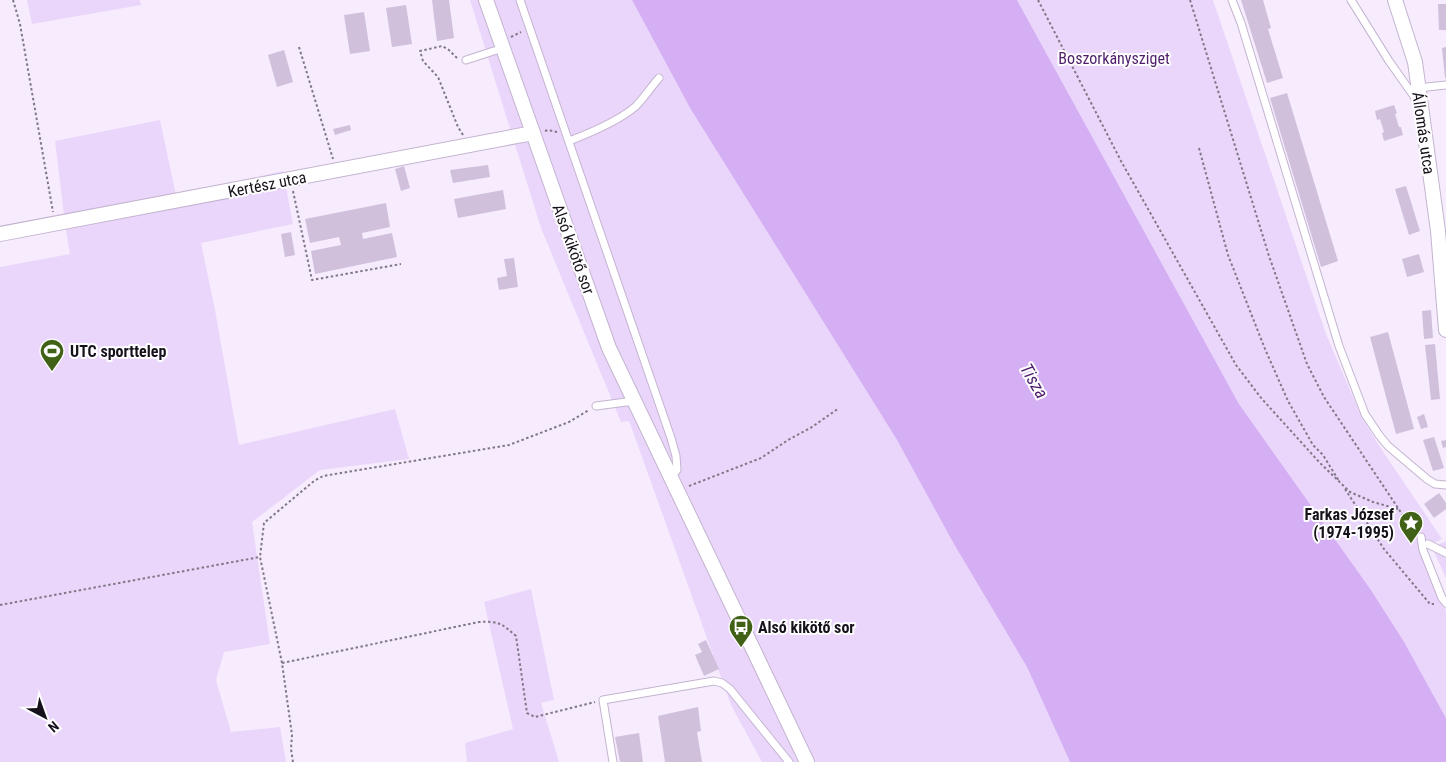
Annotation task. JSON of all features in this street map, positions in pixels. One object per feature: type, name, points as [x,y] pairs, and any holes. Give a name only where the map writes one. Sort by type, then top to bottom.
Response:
[{"type":"street","name":"Alsó kikötő sor","points":[[486,0],[609,348],[807,762]]},
{"type":"street","name":"Állomás utca","points":[[1395,0],[1415,62],[1438,231],[1446,330]]},
{"type":"street","name":"Kertész utca","points":[[0,234],[533,133]]},
{"type":"lane","points":[[520,0],[671,438],[676,456],[677,470],[671,477]]},
{"type":"lane","points":[[1232,0],[1339,346],[1364,414],[1388,446],[1427,480],[1435,484],[1446,485]]},
{"type":"lane","points":[[1351,0],[1389,61],[1421,106]]},
{"type":"lane","points":[[466,60],[502,44]]},
{"type":"lane","points":[[568,138],[584,135],[618,118],[636,106],[659,78]]},
{"type":"lane","points":[[1418,88],[1446,85]]},
{"type":"lane","points":[[596,406],[634,401]]},
{"type":"lane","points":[[1421,537],[1423,550],[1444,600]]},
{"type":"lane","points":[[1428,544],[1446,553]]},
{"type":"lane","points":[[613,762],[603,700],[714,681],[722,683],[730,689],[789,762]]},
{"type":"path","points":[[13,0],[20,24],[55,224]]},
{"type":"path","points":[[1038,0],[1121,162],[1236,365],[1262,399],[1342,485],[1350,492],[1373,502],[1398,509]]},
{"type":"path","points":[[1190,0],[1269,256],[1307,364],[1324,397],[1398,509],[1410,526],[1421,537]]},
{"type":"path","points":[[502,44],[530,28]]},
{"type":"path","points":[[466,60],[457,58],[442,46],[420,51],[423,61],[438,77],[458,127],[470,145]]},
{"type":"path","points":[[299,47],[337,170]]},
{"type":"path","points":[[533,133],[548,130],[568,138]]},
{"type":"path","points":[[1199,148],[1228,255],[1265,349],[1288,401],[1313,444],[1323,455],[1384,549],[1430,604],[1444,600]]},
{"type":"path","points":[[291,179],[312,280],[402,264]]},
{"type":"path","points":[[293,762],[292,735],[282,663],[260,557],[264,523],[323,476],[510,445],[569,422],[596,406]]},
{"type":"path","points":[[678,491],[761,458],[839,408]]},
{"type":"path","points":[[0,605],[260,557]]},
{"type":"path","points":[[282,663],[479,622],[495,621],[516,636],[527,714],[535,717],[603,700]]},
{"type":"green space","points":[[27,0],[140,0],[141,5],[32,24]]},
{"type":"green space","points":[[470,0],[632,0],[690,108],[897,440],[1027,667],[1070,762],[762,762],[731,705],[629,421],[621,422],[541,228]]},
{"type":"green space","name":"Boszorkánysziget","points":[[1017,0],[1213,0],[1326,334],[1362,418],[1442,539],[1420,550],[1439,599],[1446,610],[1446,718],[1403,640],[1371,590],[1239,404]]},
{"type":"green space","points":[[160,120],[176,195],[283,171],[293,224],[201,243],[239,445],[395,409],[409,459],[320,470],[252,522],[270,644],[224,652],[216,680],[231,732],[280,727],[286,762],[0,762],[0,267],[70,254],[55,141]]},
{"type":"green space","points":[[1446,541],[1446,578],[1434,552],[1439,544]]},
{"type":"green space","points":[[531,589],[554,700],[541,703],[559,762],[467,762],[465,743],[513,729],[484,602]]},
{"type":"water","name":"Tisza","points":[[632,0],[1017,0],[1239,404],[1371,590],[1403,640],[1446,718],[1446,762],[1070,762],[1027,667],[954,544],[897,440],[690,108]]},
{"type":"building","points":[[432,0],[449,0],[454,38],[437,41]]},
{"type":"building","points":[[1241,0],[1263,0],[1271,28],[1268,29],[1283,78],[1267,83]]},
{"type":"building","points":[[1438,4],[1446,4],[1446,30],[1439,30]]},
{"type":"building","points":[[406,5],[412,44],[392,47],[386,8]]},
{"type":"building","points":[[364,12],[370,51],[350,54],[344,15]]},
{"type":"building","points":[[1446,47],[1446,78],[1445,78],[1442,48]]},
{"type":"building","points":[[284,50],[293,82],[277,87],[268,55]]},
{"type":"building","points":[[1287,93],[1338,261],[1321,267],[1270,98]]},
{"type":"building","points":[[1394,105],[1397,113],[1395,114],[1403,135],[1384,141],[1382,133],[1384,132],[1380,119],[1377,120],[1375,111]]},
{"type":"building","points":[[350,125],[351,130],[335,135],[333,129]]},
{"type":"building","points":[[488,165],[490,177],[453,183],[450,170]]},
{"type":"building","points":[[404,166],[410,188],[401,191],[395,169]]},
{"type":"building","points":[[1406,186],[1420,231],[1409,235],[1395,189]]},
{"type":"building","points":[[503,190],[506,209],[458,218],[454,199]]},
{"type":"building","points":[[386,203],[390,227],[362,233],[363,239],[392,233],[397,257],[315,274],[311,251],[341,245],[339,237],[310,243],[305,219]]},
{"type":"building","points":[[291,232],[295,255],[285,257],[281,234]]},
{"type":"building","points":[[1419,254],[1424,272],[1407,277],[1402,259]]},
{"type":"building","points":[[514,258],[518,287],[499,290],[497,278],[507,276],[504,259]]},
{"type":"building","points":[[1431,310],[1433,338],[1424,339],[1422,311]]},
{"type":"building","points":[[1388,332],[1414,429],[1396,434],[1370,337]]},
{"type":"building","points":[[1435,344],[1440,399],[1431,400],[1425,345]]},
{"type":"building","points":[[1424,414],[1428,427],[1421,429],[1417,417]]},
{"type":"building","points":[[1434,437],[1444,468],[1433,471],[1423,440]]},
{"type":"building","points":[[1446,440],[1446,447],[1443,448],[1441,441]]},
{"type":"building","points":[[1439,493],[1446,503],[1446,509],[1434,518],[1424,504]]},
{"type":"building","points":[[706,640],[719,669],[704,676],[695,655],[702,652],[698,644]]},
{"type":"building","points":[[698,707],[701,731],[697,732],[702,762],[665,762],[658,716]]},
{"type":"building","points":[[639,733],[643,762],[620,762],[615,737]]},
{"type":"place","name":"UTC sporttelep","points":[[52,372]]},
{"type":"place","name":"Farkas József (1974-1995)","points":[[1411,544]]},
{"type":"place","name":"Alsó kikötő sor","points":[[741,648]]}]
